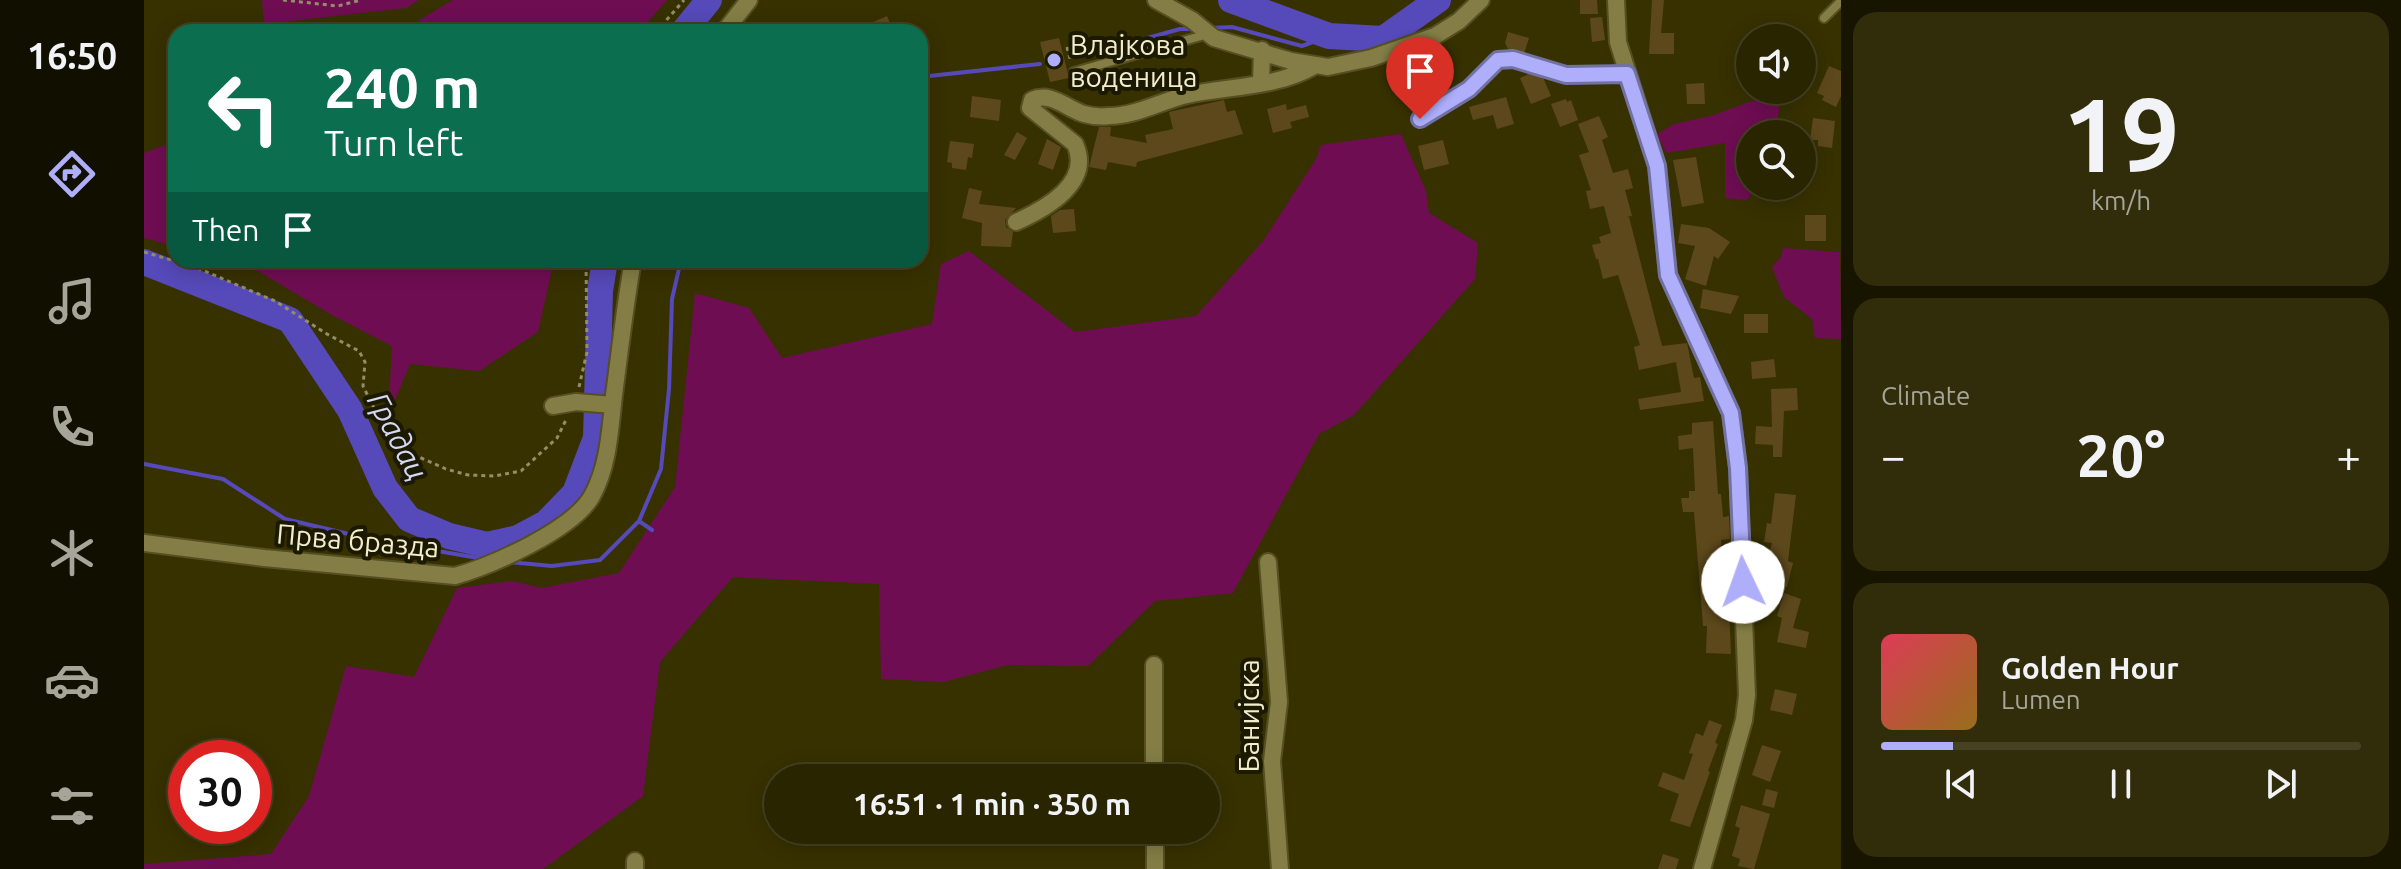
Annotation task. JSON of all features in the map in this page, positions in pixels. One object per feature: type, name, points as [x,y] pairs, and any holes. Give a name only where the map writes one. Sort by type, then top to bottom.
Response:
[{"type":"street","points":[[730,24],[749,0]]},
{"type":"street","points":[[1156,0],[1224,41],[1314,66],[1342,66],[1435,36],[1459,21],[1481,0]]},
{"type":"street","points":[[1616,0],[1618,42],[1657,166],[1668,275],[1731,413],[1738,468],[1747,695],[1744,720],[1702,869]]},
{"type":"street","points":[[1261,83],[1262,50]]},
{"type":"street","points":[[1016,222],[1062,197],[1078,166],[1075,144],[1030,108],[1032,100],[1050,98],[1086,115],[1110,117],[1134,113],[1186,96],[1301,74],[1314,66]]},
{"type":"street","name":"Прва бразда","points":[[144,543],[455,576],[521,550],[566,521],[591,499],[606,464],[632,268]]},
{"type":"street","points":[[553,406],[576,402],[613,405]]},
{"type":"street","name":"Банијска","points":[[1268,562],[1279,702],[1272,761],[1280,869]]},
{"type":"street","points":[[1154,665],[1154,764]]},
{"type":"street","points":[[1155,844],[1155,869]]},
{"type":"lane","points":[[1824,18],[1841,1]]},
{"type":"lane","points":[[1074,72],[1208,34]]},
{"type":"lane","points":[[1420,119],[1469,89],[1498,60],[1513,59],[1566,75],[1627,74]]},
{"type":"path","points":[[283,0],[338,6],[361,0]]},
{"type":"path","points":[[663,24],[684,0]]},
{"type":"path","points":[[1067,47],[1074,72]]},
{"type":"path","points":[[144,252],[168,259]]},
{"type":"path","points":[[197,268],[275,301],[359,351],[365,362],[363,386],[374,408],[400,442],[419,457],[468,475],[495,476],[521,471],[557,438],[576,402],[587,352],[586,268]]},
{"type":"shaded area","points":[[262,0],[419,0],[406,8],[264,24]]},
{"type":"shaded area","points":[[453,0],[667,0],[646,24],[412,24]]},
{"type":"shaded area","points":[[1744,104],[1780,104],[1778,120],[1736,120],[1736,199],[1725,198],[1725,143],[1666,153],[1657,134],[1674,124],[1711,116]]},
{"type":"shaded area","points":[[1401,134],[1426,191],[1429,213],[1478,243],[1475,279],[1354,415],[1319,434],[1233,593],[1155,601],[1088,666],[1007,665],[944,682],[881,679],[879,584],[733,577],[660,662],[643,796],[543,869],[144,869],[144,864],[271,854],[309,796],[346,666],[414,677],[457,588],[512,581],[541,588],[619,573],[675,487],[695,293],[749,308],[782,358],[932,324],[941,264],[969,251],[1075,332],[1196,316],[1263,241],[1316,159],[1321,145]]},
{"type":"shaded area","points":[[168,144],[168,245],[144,238],[144,153]]},
{"type":"shaded area","points":[[1783,248],[1840,252],[1841,339],[1815,338],[1812,319],[1784,297],[1772,267],[1781,257]]},
{"type":"shaded area","points":[[248,268],[552,268],[538,332],[479,371],[410,364],[388,417],[392,346]]},
{"type":"building","points":[[1580,0],[1597,0],[1598,14],[1580,14]]},
{"type":"building","points":[[1652,0],[1664,0],[1661,33],[1674,33],[1674,54],[1649,54]]},
{"type":"building","points":[[887,16],[890,24],[869,24]]},
{"type":"building","points":[[1602,17],[1605,40],[1592,42],[1590,18]]},
{"type":"building","points":[[1508,32],[1529,38],[1524,54],[1508,49],[1505,43]]},
{"type":"building","name":"Влајкова воденица","points":[[1059,38],[1069,78],[1050,82],[1040,42]]},
{"type":"building","points":[[1829,66],[1841,71],[1841,96],[1836,107],[1822,100],[1824,96],[1817,93]]},
{"type":"building","points":[[1533,72],[1542,75],[1551,96],[1531,104],[1520,78]]},
{"type":"building","points":[[1704,83],[1705,104],[1687,104],[1686,84]]},
{"type":"building","points":[[972,96],[1001,100],[999,121],[970,117]]},
{"type":"building","points":[[1506,97],[1514,124],[1497,129],[1493,115],[1473,120],[1469,107]]},
{"type":"building","points":[[1566,99],[1567,102],[1571,100],[1578,120],[1560,127],[1551,104]]},
{"type":"building","points":[[1224,100],[1227,112],[1235,110],[1243,134],[1137,162],[1136,167],[1108,162],[1106,170],[1089,167],[1099,127],[1111,127],[1110,136],[1147,143],[1145,135],[1173,129],[1169,112]]},
{"type":"building","points":[[1286,104],[1287,110],[1306,105],[1309,117],[1290,122],[1292,128],[1273,133],[1267,109]]},
{"type":"building","points":[[1599,116],[1608,137],[1602,140],[1613,173],[1628,169],[1633,188],[1625,190],[1632,216],[1626,217],[1629,217],[1662,346],[1687,343],[1694,378],[1700,377],[1704,401],[1640,410],[1638,399],[1681,392],[1676,362],[1639,370],[1634,347],[1640,345],[1618,275],[1603,279],[1596,259],[1592,245],[1601,243],[1599,237],[1611,233],[1604,206],[1590,209],[1586,191],[1591,190],[1579,155],[1589,152],[1578,124]]},
{"type":"building","points":[[1813,118],[1835,121],[1832,148],[1818,146],[1816,120]]},
{"type":"building","points":[[1017,132],[1027,138],[1015,160],[1004,155]]},
{"type":"building","points":[[1047,139],[1061,147],[1053,170],[1038,164]]},
{"type":"building","points":[[1443,140],[1449,164],[1424,170],[1418,146]]},
{"type":"building","points":[[950,141],[974,144],[966,170],[952,168],[952,163],[947,162]]},
{"type":"building","points":[[1696,157],[1704,203],[1682,207],[1673,160]]},
{"type":"building","points":[[969,188],[982,191],[979,204],[1016,208],[1005,220],[1006,227],[1013,232],[1011,247],[981,246],[982,223],[962,218]]},
{"type":"building","points":[[1074,209],[1076,231],[1053,233],[1051,216],[1060,210]]},
{"type":"building","points":[[1805,215],[1826,215],[1826,241],[1805,241]]},
{"type":"building","points":[[1681,224],[1709,228],[1730,242],[1718,259],[1714,256],[1706,286],[1685,279],[1695,246],[1678,243]]},
{"type":"building","points":[[1703,289],[1739,296],[1731,314],[1700,308]]},
{"type":"building","points":[[1744,314],[1768,314],[1768,333],[1744,333]]},
{"type":"building","points":[[1774,359],[1776,377],[1752,379],[1751,362]]},
{"type":"building","points":[[1797,388],[1798,410],[1784,411],[1782,457],[1773,457],[1773,445],[1755,444],[1756,426],[1772,427],[1771,389]]},
{"type":"building","points":[[1713,421],[1718,494],[1721,494],[1723,517],[1729,516],[1730,539],[1721,540],[1731,654],[1706,653],[1707,626],[1703,626],[1694,512],[1683,512],[1681,498],[1689,498],[1689,491],[1695,491],[1693,448],[1679,450],[1678,436],[1692,434],[1692,423]]},
{"type":"building","points":[[1775,493],[1796,495],[1788,561],[1793,563],[1787,587],[1763,577],[1772,543],[1764,542],[1767,523],[1771,524]]},
{"type":"building","points":[[1784,593],[1801,599],[1793,628],[1809,632],[1806,648],[1777,642],[1782,618],[1777,616]]},
{"type":"building","points":[[1775,689],[1797,694],[1792,715],[1770,710]]},
{"type":"building","points":[[1709,720],[1722,725],[1710,772],[1690,827],[1670,821],[1679,794],[1658,786],[1663,772],[1684,780],[1696,733],[1703,736]]},
{"type":"building","points":[[1762,745],[1781,751],[1770,782],[1752,775]]},
{"type":"building","points":[[1766,789],[1778,792],[1774,808],[1762,805]]},
{"type":"building","points":[[1741,805],[1770,814],[1754,869],[1738,866],[1740,859],[1732,856],[1740,828],[1735,826]]},
{"type":"building","points":[[1663,854],[1679,859],[1676,869],[1658,869]]},
{"type":"waterway","name":"Градац","points":[[690,24],[709,0]]},
{"type":"waterway","name":"Градац","points":[[1231,0],[1329,36],[1383,39],[1438,0]]},
{"type":"waterway","points":[[1210,28],[1232,27],[1302,46],[1329,36]]},
{"type":"waterway","points":[[1079,57],[1180,29],[1193,29]]},
{"type":"waterway","points":[[928,76],[1040,64]]},
{"type":"waterway","name":"Градац","points":[[144,262],[290,320],[350,410],[385,488],[409,519],[449,536],[487,545],[518,538],[546,523],[575,493],[596,438],[600,291],[604,268]]},
{"type":"waterway","points":[[509,562],[552,566],[600,560],[639,521],[661,469],[669,389],[672,299],[679,268]]},
{"type":"waterway","points":[[144,464],[223,479],[285,519],[374,540],[484,559]]},
{"type":"waterway","points":[[639,521],[652,530]]},
{"type":"place","name":"Влајкова воденица","points":[[1054,60]]},
{"type":"route","points":[[1420,119],[1469,89],[1498,60],[1513,59],[1566,75],[1627,74],[1657,166],[1668,275],[1731,413],[1738,468],[1743,582]]}]
